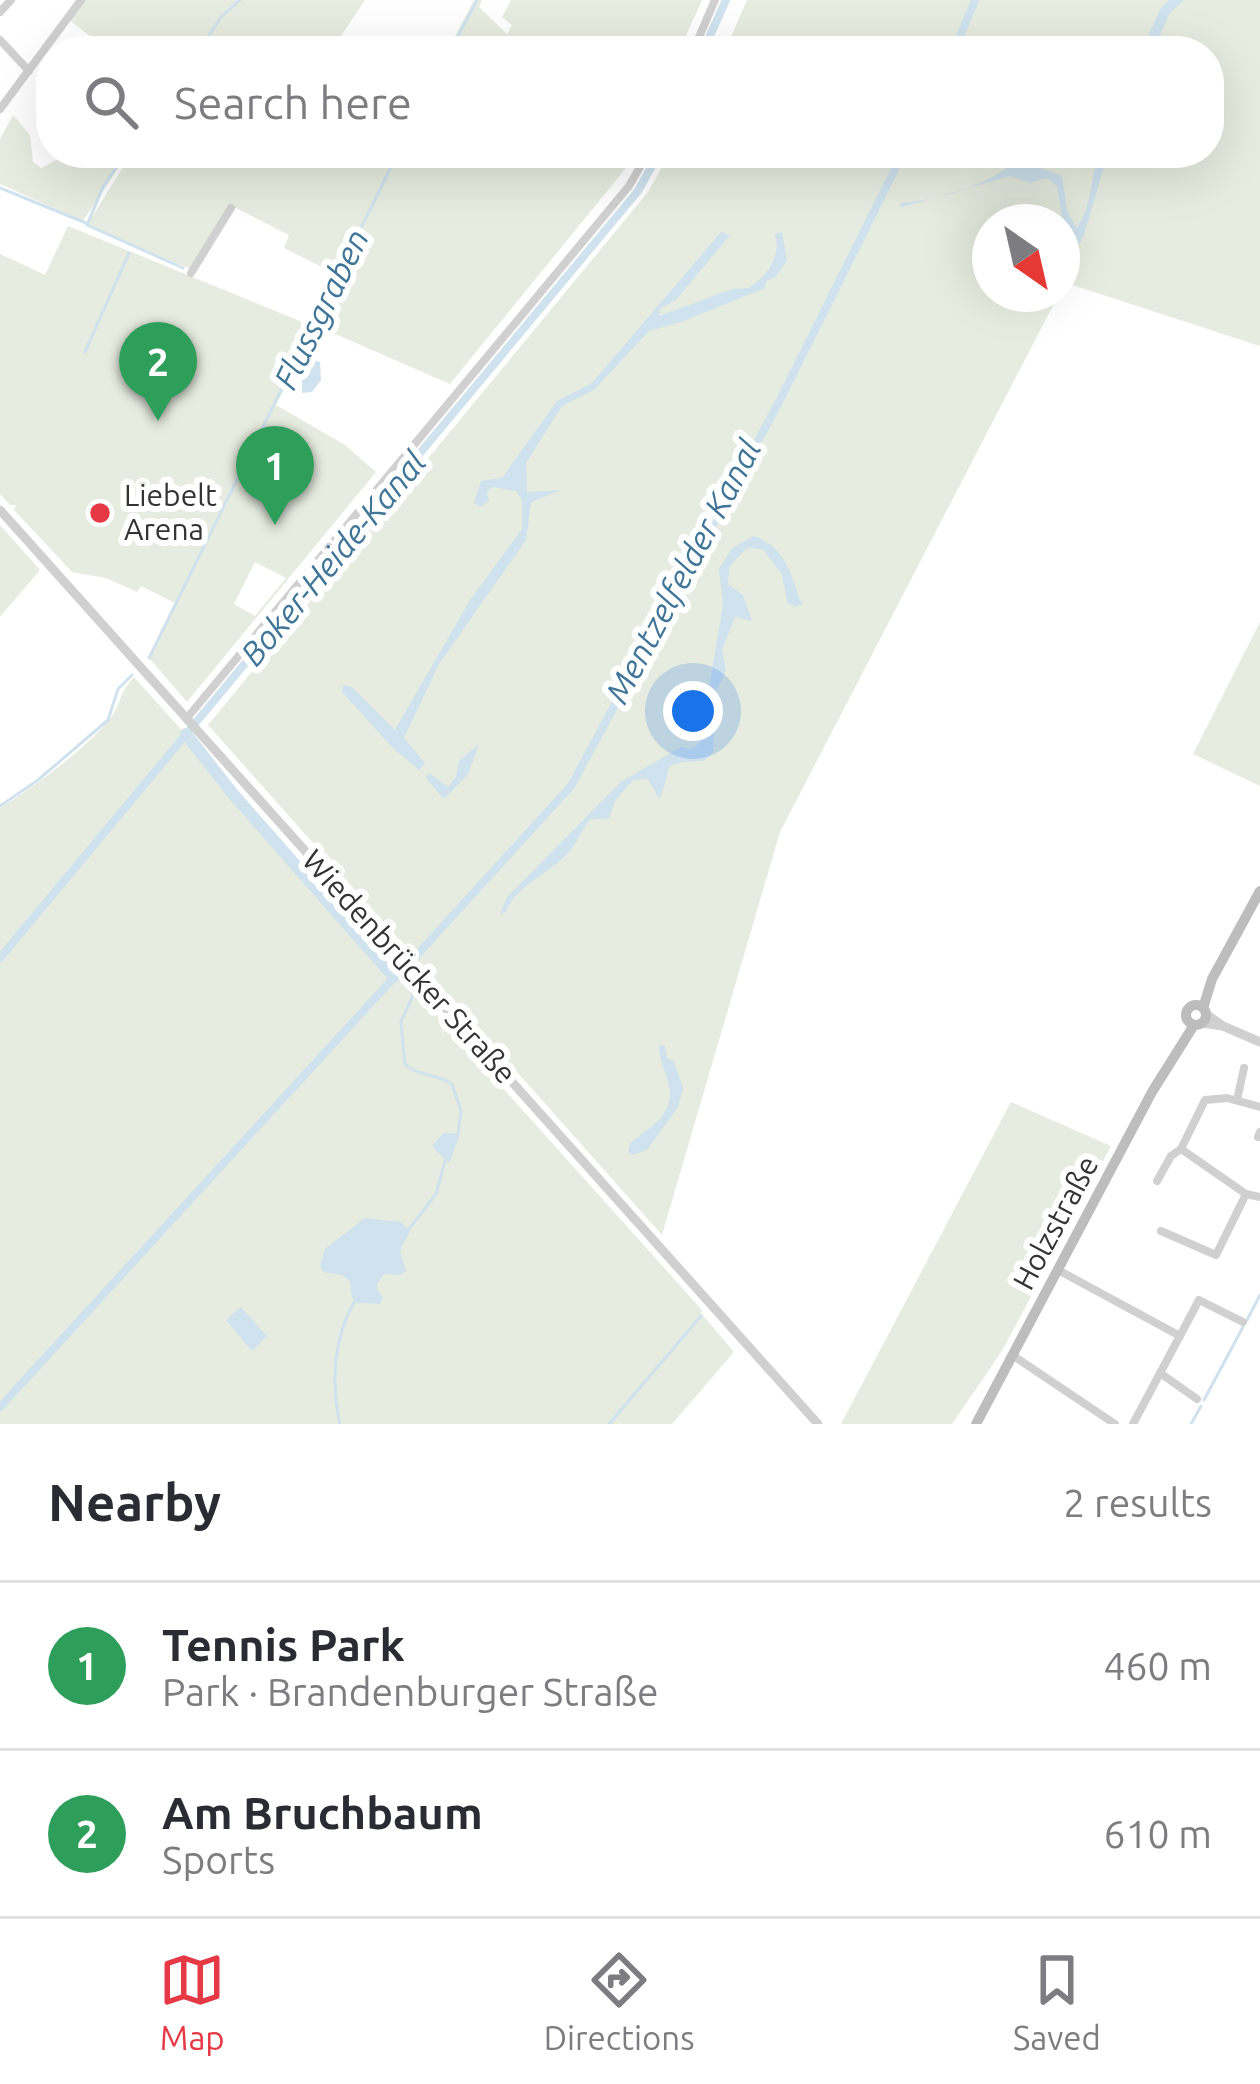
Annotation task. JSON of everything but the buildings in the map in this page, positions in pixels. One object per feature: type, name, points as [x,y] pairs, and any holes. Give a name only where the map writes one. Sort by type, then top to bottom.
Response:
[{"type":"main road","name":"Holzstraße","points":[[982,1422],[1012,1355],[1198,1016],[1260,891]]},
{"type":"street","points":[[0,12],[11,0]]},
{"type":"street","points":[[54,36],[80,0]]},
{"type":"street","points":[[699,36],[715,0]]},
{"type":"street","points":[[0,40],[29,71]]},
{"type":"street","points":[[0,109],[36,61]]},
{"type":"street","points":[[191,723],[639,168]]},
{"type":"street","points":[[191,273],[231,208]]},
{"type":"street","name":"Wiedenbrücker Straße","points":[[0,510],[818,1424]]},
{"type":"street","points":[[1198,1016],[1260,1042]]},
{"type":"street","points":[[1237,1100],[1244,1068]]},
{"type":"street","points":[[1157,1181],[1171,1156],[1180,1150],[1205,1100],[1237,1100],[1260,1107]]},
{"type":"street","points":[[1180,1150],[1246,1194],[1260,1197]]},
{"type":"street","points":[[1161,1231],[1216,1255],[1246,1194]]},
{"type":"street","points":[[1058,1270],[1180,1336]]},
{"type":"street","points":[[1133,1424],[1199,1300],[1243,1322]]},
{"type":"street","points":[[1012,1355],[1115,1424]]},
{"type":"street","points":[[1160,1372],[1197,1400]]},
{"type":"shaded area","points":[[85,0],[365,0],[341,36],[90,36],[69,20]]},
{"type":"shaded area","points":[[474,0],[482,0],[479,7],[507,34],[512,25],[502,17],[511,0],[702,0],[686,36],[455,36]]},
{"type":"shaded area","points":[[747,0],[1260,0],[1260,346],[1080,288],[1080,204],[972,204],[972,312],[1050,312],[780,832],[662,1235],[208,725],[648,192],[662,168],[1224,168],[1224,36],[731,36]]},
{"type":"shaded area","points":[[13,115],[30,135],[36,168],[118,168],[83,221],[0,184],[0,139]]},
{"type":"shaded area","points":[[123,168],[626,168],[450,384],[317,326],[276,405],[345,445],[376,472],[187,702],[149,658],[177,604],[141,586],[137,592],[106,578],[72,572],[14,510],[16,505],[0,494],[0,254],[45,275],[68,226],[307,324],[334,273],[284,248],[289,235],[230,205],[190,269],[87,225]],"holes":[[[255,562],[286,578],[255,616],[234,604]]]},
{"type":"shaded area","points":[[0,525],[40,570],[0,617]]},
{"type":"shaded area","points":[[1260,622],[1260,786],[1193,754]]},
{"type":"shaded area","points":[[134,677],[702,1310],[734,1352],[672,1424],[0,1424],[0,808],[89,740],[111,717]]},
{"type":"shaded area","points":[[1011,1102],[1111,1146],[1002,1351],[952,1424],[841,1424]]},
{"type":"water","points":[[1169,0],[1184,0],[1170,13],[1160,36],[1148,36]]},
{"type":"water","points":[[1005,168],[1041,168],[1062,176],[1066,204],[1060,204],[1057,186],[1047,178],[1030,183],[1010,176],[967,188]]},
{"type":"water","points":[[1096,168],[1104,168],[1080,243],[1080,222]]},
{"type":"water","points":[[721,232],[730,235],[676,300],[660,309],[659,316],[732,289],[749,288],[771,265],[775,234],[782,232],[787,261],[766,281],[765,288],[649,331],[594,390],[562,406],[526,463],[527,492],[561,490],[531,502],[526,540],[439,664],[404,738],[425,763],[419,770],[342,692],[343,685],[352,687],[395,730],[470,600],[522,529],[522,500],[516,491],[492,487],[489,500],[481,507],[474,503],[481,481],[502,478],[557,401],[592,383]]},
{"type":"water","points":[[311,359],[320,362],[321,380],[312,392],[302,393],[302,376]]},
{"type":"water","points":[[754,536],[781,555],[802,604],[795,607],[787,602],[782,574],[762,549],[747,548],[729,567],[728,584],[743,595],[752,621],[735,617],[722,650],[726,671],[716,691],[713,752],[704,761],[672,765],[659,799],[648,779],[633,780],[615,801],[609,818],[589,820],[568,853],[500,914],[507,897],[622,781],[681,747],[692,749],[700,742],[723,605],[719,569],[732,548]]},
{"type":"water","points":[[479,744],[468,774],[444,799],[426,778],[429,773],[448,787],[459,761]]},
{"type":"water","points":[[659,1045],[665,1046],[667,1058],[674,1061],[683,1088],[678,1107],[647,1150],[632,1155],[630,1144],[659,1120],[669,1102]]},
{"type":"water","points":[[444,1133],[460,1134],[449,1163],[432,1146]]},
{"type":"water","points":[[365,1218],[401,1222],[410,1231],[400,1251],[406,1271],[384,1274],[376,1286],[383,1298],[380,1304],[357,1303],[350,1281],[323,1272],[320,1266],[325,1249]]},
{"type":"water","points":[[241,1307],[267,1336],[252,1351],[226,1320]]},
{"type":"waterway","points":[[209,36],[240,0]]},
{"type":"waterway","name":"Flussgraben","points":[[458,36],[477,0]]},
{"type":"waterway","name":"Boker-Heide-Kanal","points":[[710,36],[726,0]]},
{"type":"waterway","name":"Mentzelfelder Kanal","points":[[960,36],[975,0]]},
{"type":"waterway","points":[[116,168],[87,225],[183,268]]},
{"type":"waterway","name":"Flussgraben","points":[[149,658],[391,168]]},
{"type":"waterway","name":"Boker-Heide-Kanal","points":[[0,958],[638,191],[651,168]]},
{"type":"waterway","name":"Mentzelfelder Kanal","points":[[416,956],[571,786],[779,402],[896,168]]},
{"type":"waterway","points":[[0,188],[86,223]]},
{"type":"waterway","points":[[85,352],[129,253]]},
{"type":"waterway","name":"Flussgraben","points":[[0,806],[108,720],[118,689],[132,675]]},
{"type":"waterway","points":[[186,734],[394,977]]},
{"type":"waterway","name":"Mentzelfelder Kanal","points":[[0,1407],[399,972]]},
{"type":"waterway","points":[[411,986],[415,991],[401,1022],[405,1064],[452,1084],[461,1111],[458,1133]]},
{"type":"waterway","points":[[409,1229],[436,1194],[445,1161]]},
{"type":"waterway","points":[[1247,1320],[1260,1295]]},
{"type":"waterway","points":[[340,1424],[336,1361],[342,1330],[355,1301]]},
{"type":"waterway","points":[[609,1424],[701,1316]]},
{"type":"waterway","points":[[1204,1400],[1243,1327]]},
{"type":"waterway","points":[[1191,1424],[1201,1406]]},
{"type":"place","name":"Am Bruchbaum","points":[[158,421]]},
{"type":"place","name":"Liebelt Arena","points":[[100,513]]},
{"type":"place","name":"Tennis Park","points":[[275,525]]}]
